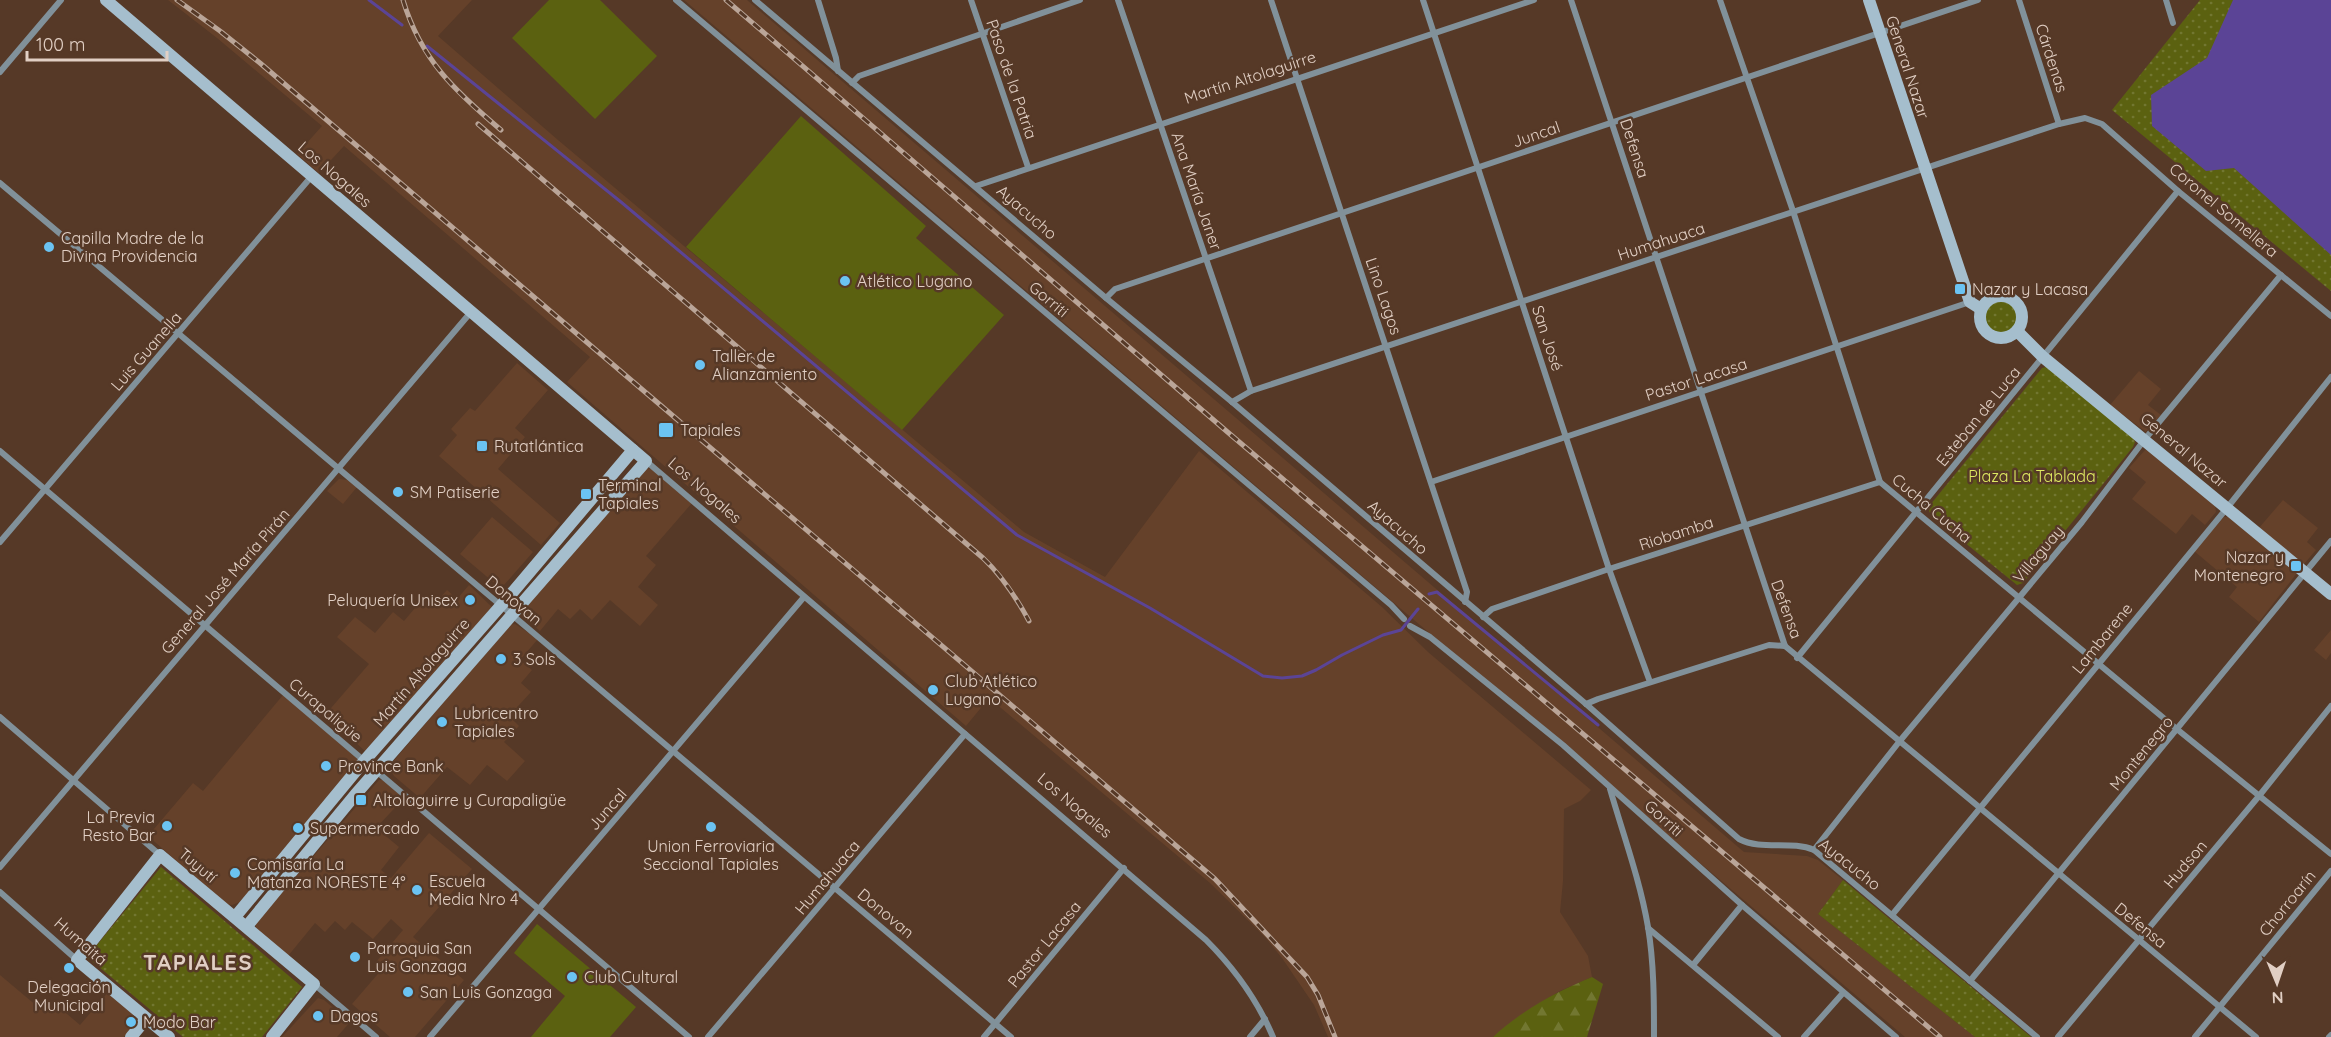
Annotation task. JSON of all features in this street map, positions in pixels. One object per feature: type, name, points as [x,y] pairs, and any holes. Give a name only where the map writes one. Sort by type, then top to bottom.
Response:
[{"type":"street","points":[[0,72],[61,0]]},
{"type":"street","name":"Los Nogales","points":[[106,0],[1124,868],[1224,958],[1249,991],[1265,1019]]},
{"type":"street","name":"Gorriti","points":[[676,0],[1404,619]]},
{"type":"street","name":"Ayacucho","points":[[755,0],[1232,402],[1586,704],[1739,839],[1753,844],[1799,846],[1815,850],[2037,1037]]},
{"type":"street","points":[[818,0],[838,71]]},
{"type":"street","name":"Paso de la Patria","points":[[970,0],[1028,167]]},
{"type":"street","points":[[852,83],[859,76],[1080,0]]},
{"type":"street","name":"Ana María Janer","points":[[1118,0],[1251,392]]},
{"type":"street","name":"Lino Lagos","points":[[1271,0],[1467,592],[1465,602]]},
{"type":"street","name":"San José","points":[[1423,0],[1565,436],[1650,682]]},
{"type":"street","name":"Martín Altolaguirre","points":[[976,186],[1534,0]]},
{"type":"street","name":"Defensa","points":[[1571,0],[1785,646],[2256,1037]]},
{"type":"street","name":"Cucha Cucha","points":[[1720,0],[1793,212],[1880,482],[2331,854]]},
{"type":"street","name":"General Nazar","points":[[1869,0],[1970,302]]},
{"type":"street","name":"Juncal","points":[[1106,298],[1114,289],[1978,0]]},
{"type":"street","name":"Cárdenas","points":[[2019,0],[2059,124]]},
{"type":"street","points":[[2166,0],[2173,22]]},
{"type":"street","name":"Humahuaca","points":[[1232,402],[1251,392],[1386,346],[2059,124],[2085,118],[2102,124]]},
{"type":"street","name":"Coronel Somellera","points":[[2102,124],[2178,191],[2331,316]]},
{"type":"street","name":"Luis Guanella","points":[[0,542],[311,177]]},
{"type":"street","name":"Donovan","points":[[0,183],[340,467],[511,615],[1011,1037]]},
{"type":"street","name":"Esteban de Luca","points":[[1797,658],[2178,191]]},
{"type":"street","name":"Villaguay","points":[[1815,850],[1899,742],[2082,522],[2145,439],[2281,275]]},
{"type":"street","points":[[2003,296],[2016,302],[2022,313],[2022,320],[2017,331],[2002,338],[1988,334],[1980,323],[1981,309],[1990,298],[2003,296]]},
{"type":"street","points":[[1970,302],[1981,309]]},
{"type":"street","name":"Pastor Lacasa","points":[[1431,482],[1970,302]]},
{"type":"street","name":"General José María Pirán","points":[[0,867],[471,312]]},
{"type":"street","name":"General Nazar","points":[[2017,331],[2043,357],[2331,594]]},
{"type":"street","name":"Lambarene","points":[[1892,915],[2227,508],[2331,377]]},
{"type":"street","name":"Martín Altolaguirre","points":[[235,917],[365,760],[501,606],[633,450]]},
{"type":"street","name":"Curapaligüe","points":[[0,451],[378,770],[689,1037]]},
{"type":"street","name":"Martín Altolaguirre","points":[[247,926],[511,615],[646,461]]},
{"type":"street","name":"Riobamba","points":[[1483,617],[1492,609],[1609,568],[1880,482]]},
{"type":"street","name":"Montenegro","points":[[1970,981],[2331,541]]},
{"type":"street","name":"Juncal","points":[[430,1037],[804,597]]},
{"type":"street","name":"Gorriti","points":[[1410,626],[1430,637],[1563,745],[1742,905],[1896,1037]]},
{"type":"street","points":[[1586,704],[1769,645],[1785,646]]},
{"type":"street","name":"Hudson","points":[[2058,1037],[2331,706]]},
{"type":"street","name":"Tuyutí","points":[[0,717],[376,1037]]},
{"type":"street","name":"Humahuaca","points":[[708,1037],[965,734]]},
{"type":"street","points":[[1610,788],[1640,891],[1648,928],[1655,1036]]},
{"type":"street","points":[[77,960],[160,855]]},
{"type":"street","name":"Pastor Lacasa","points":[[984,1037],[1124,868]]},
{"type":"street","name":"Chorroarín","points":[[2195,1037],[2331,871]]},
{"type":"street","name":"Humaitá","points":[[0,892],[146,1019],[155,1033],[169,1037]]},
{"type":"street","points":[[1693,965],[1742,905]]},
{"type":"street","points":[[1648,928],[1778,1037]]},
{"type":"street","points":[[272,1037],[314,984]]},
{"type":"street","points":[[1804,1037],[1843,993]]},
{"type":"street","points":[[131,1037],[146,1019]]},
{"type":"street","points":[[1250,1037],[1265,1019],[1273,1037]]},
{"type":"shaded area","points":[[168,0],[472,0],[438,36],[558,140],[1024,532],[1105,577],[1199,451],[1382,607],[1428,652],[1591,790],[1580,801],[1564,809],[1560,912],[1588,956],[1592,977],[1560,991],[1527,1011],[1493,1037],[1328,1037],[1314,1005],[1282,958],[1265,937],[1210,883],[989,698],[966,726],[567,382],[590,357],[344,146],[319,173],[297,154],[322,126]]},
{"type":"shaded area","points":[[684,0],[747,0],[1744,852],[1807,856],[1818,860],[1843,880],[1818,914],[1975,1037],[1905,1037]]},
{"type":"shaded area","points":[[2233,0],[2331,0],[2331,255],[2234,168],[2206,171],[2152,126],[2151,95],[2207,58]]},
{"type":"shaded area","name":"Rutatlántica","points":[[517,363],[548,390],[515,428],[525,437],[498,469],[560,523],[541,545],[439,456],[457,435],[451,429],[470,408],[475,411]]},
{"type":"shaded area","points":[[2139,371],[2161,389],[2148,405],[2161,415],[2146,432],[2110,405]]},
{"type":"shaded area","points":[[2145,450],[2151,451],[2215,505],[2216,512],[2205,525],[2192,514],[2176,534],[2132,499],[2146,482],[2129,468]]},
{"type":"shaded area","points":[[644,468],[652,469],[692,503],[646,556],[656,565],[638,587],[658,605],[640,626],[610,600],[592,620],[580,609],[570,619],[558,609],[540,631],[524,617],[523,611]]},
{"type":"shaded area","points":[[339,479],[347,480],[357,487],[343,504],[327,491]]},
{"type":"shaded area","points":[[2283,500],[2318,528],[2307,542],[2316,550],[2304,564],[2301,564],[2258,529]]},
{"type":"shaded area","points":[[492,517],[533,552],[504,585],[499,587],[460,554]]},
{"type":"shaded area","points":[[2224,517],[2231,517],[2297,573],[2259,622],[2229,597],[2237,587],[2194,551]]},
{"type":"shaded area","points":[[469,585],[492,607],[365,751],[325,715],[369,664],[337,637],[355,617],[375,633],[393,612],[404,621],[421,601],[431,608],[447,590],[457,599]]},
{"type":"shaded area","points":[[515,624],[538,639],[520,660],[532,670],[521,683],[531,692],[509,716],[519,726],[504,742],[525,761],[507,781],[487,765],[470,785],[447,767],[420,798],[394,776],[391,771],[392,763],[509,625]]},
{"type":"shaded area","points":[[2331,630],[2331,653],[2326,660],[2314,650]]},
{"type":"shaded area","points":[[283,695],[358,758],[357,764],[240,902],[232,905],[226,904],[148,836],[193,783],[203,791]]},
{"type":"shaded area","points":[[379,780],[383,780],[405,797],[376,828],[399,847],[381,870],[391,878],[429,833],[472,869],[413,937],[464,980],[415,1037],[390,1037],[352,1004],[383,968],[376,962],[403,930],[391,919],[373,939],[352,922],[345,930],[335,921],[325,932],[315,923],[288,956],[256,929],[256,923]]},
{"type":"shaded area","points":[[0,975],[44,1012],[53,1002],[80,1025],[110,990],[139,1017],[124,1037],[0,1037]]},
{"type":"shaded area","points":[[318,998],[324,1000],[350,1022],[337,1037],[282,1037]]},
{"type":"green space","points":[[549,0],[600,0],[657,56],[595,119],[512,38]]},
{"type":"green space","points":[[2200,0],[2331,0],[2331,291],[2112,110]]},
{"type":"green space","name":"Atlético Lugano","points":[[801,116],[926,226],[916,238],[1004,315],[902,430],[686,247]]},
{"type":"green space","points":[[2001,300],[2013,305],[2018,317],[2013,329],[2001,334],[1989,329],[1984,317],[1989,305]]},
{"type":"green space","name":"Plaza La Tablada","points":[[2046,367],[2132,435],[2135,442],[2023,583],[2017,585],[1932,516],[1929,511],[1930,505],[2042,368]]},
{"type":"green space","points":[[161,867],[302,987],[262,1037],[183,1037],[87,957]]},
{"type":"green space","points":[[1843,880],[2031,1037],[1975,1037],[1818,914]]},
{"type":"green space","name":"Club Cultural","points":[[537,924],[636,1007],[610,1037],[531,1037],[565,996],[514,953]]},
{"type":"green space","points":[[1592,977],[1603,984],[1587,1037],[1493,1037],[1540,1002]]},
{"type":"waterway","points":[[369,0],[402,25]]},
{"type":"waterway","points":[[427,46],[621,202],[1017,535],[1150,608],[1263,676],[1282,678],[1302,676],[1316,670],[1383,635],[1401,630],[1418,609]]},
{"type":"waterway","points":[[1429,594],[1437,592],[1598,725]]},
{"type":"railway","points":[[177,0],[260,63],[1215,879],[1307,977],[1318,995],[1335,1037]]},
{"type":"railway","points":[[403,0],[419,40],[442,73],[469,102],[501,130]]},
{"type":"railway","points":[[726,0],[1231,435],[1940,1037]]},
{"type":"railway","points":[[478,124],[983,558],[1008,587],[1029,621]]},
{"type":"place","name":"Capilla Madre de la Divina Providencia","points":[[49,247]]},
{"type":"place","name":"Atlético Lugano","points":[[845,281]]},
{"type":"place","name":"Nazar y Lacasa","points":[[1960,289]]},
{"type":"place","name":"Taller de Alianzamiento","points":[[700,365]]},
{"type":"place","name":"Tapiales","points":[[666,430]]},
{"type":"place","name":"Rutatlántica","points":[[482,446]]},
{"type":"place","name":"SM Patiserie","points":[[398,492]]},
{"type":"place","name":"Terminal Tapiales","points":[[586,494]]},
{"type":"place","name":"Nazar y Montenegro","points":[[2296,566]]},
{"type":"place","name":"Peluquería Unisex","points":[[470,600]]},
{"type":"place","name":"3 Sols","points":[[501,659]]},
{"type":"place","name":"Club Atlético Lugano","points":[[933,690]]},
{"type":"place","name":"Lubricentro Tapiales","points":[[442,722]]},
{"type":"place","name":"Province Bank","points":[[326,766]]},
{"type":"place","name":"Altolaguirre y Curapaligüe","points":[[361,800]]},
{"type":"place","name":"La Previa Resto Bar","points":[[167,826]]},
{"type":"place","name":"Union Ferroviaria Seccional Tapiales","points":[[711,827]]},
{"type":"place","name":"Supermercado","points":[[298,828]]},
{"type":"place","name":"Comisaría La Matanza NORESTE 4°","points":[[235,873]]},
{"type":"place","name":"Escuela Media Nro 4","points":[[417,890]]},
{"type":"place","name":"Parroquia San Luis Gonzaga","points":[[355,957]]},
{"type":"place","name":"Delegación Municipal","points":[[69,968]]},
{"type":"place","name":"Club Cultural","points":[[572,977]]},
{"type":"place","name":"San Luis Gonzaga","points":[[408,992]]},
{"type":"place","name":"Dagos","points":[[318,1016]]},
{"type":"place","name":"Modo Bar","points":[[131,1022]]},
{"type":"district","name":"TAPIALES","points":[[198,962]]}]
